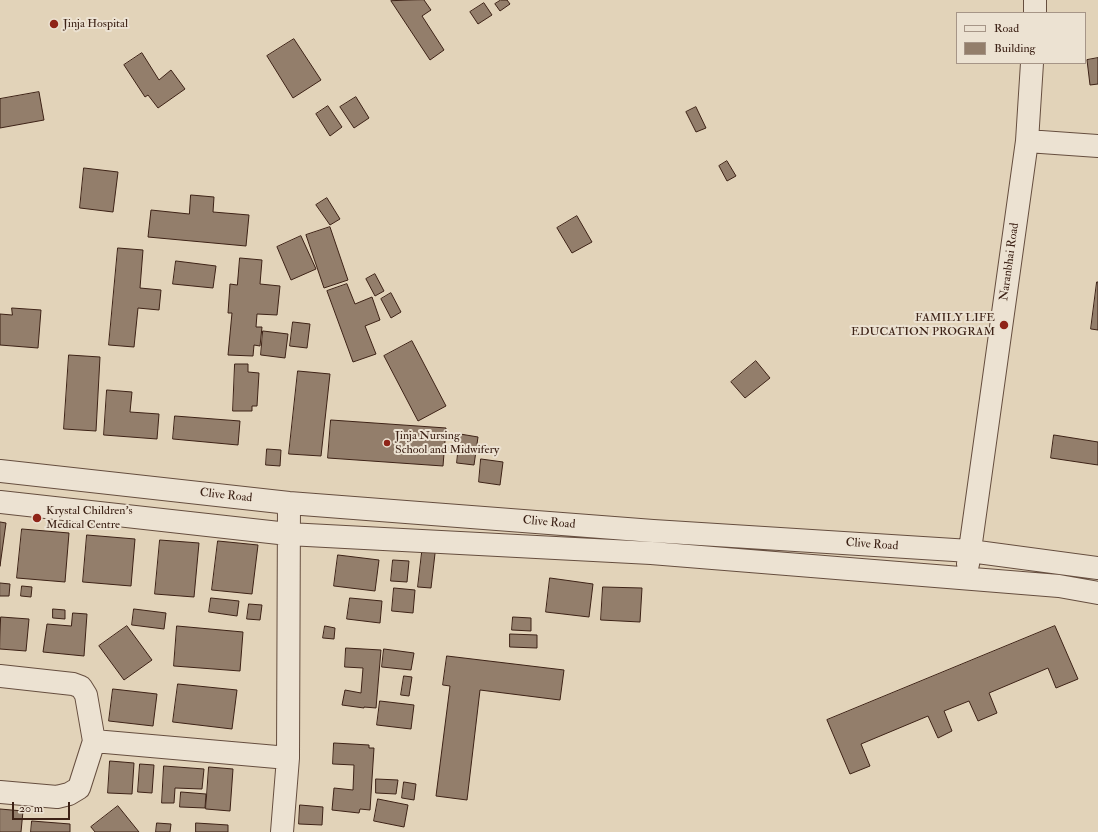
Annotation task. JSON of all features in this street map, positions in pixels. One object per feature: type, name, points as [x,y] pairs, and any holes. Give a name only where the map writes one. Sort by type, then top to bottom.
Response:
[{"type":"street","points":[[1035,0],[1035,12]]},
{"type":"street","name":"Naranbhai Road","points":[[966,579],[1027,141],[1032,64]]},
{"type":"street","points":[[1027,141],[1098,146]]},
{"type":"street","name":"Clive Road","points":[[0,471],[289,503],[652,531],[970,551],[1098,568]]},
{"type":"street","name":"Clive Road","points":[[0,502],[288,534],[651,553],[1059,586],[1098,593]]},
{"type":"street","points":[[282,832],[288,758],[289,503]]},
{"type":"street","points":[[0,676],[73,684],[81,687],[86,695],[94,741],[79,788],[69,794],[58,797],[0,792]]},
{"type":"street","points":[[94,741],[288,758]]},
{"type":"building","points":[[424,0],[431,10],[422,16],[444,50],[430,60],[391,1]]},
{"type":"building","points":[[501,0],[507,0],[510,4],[500,11],[495,4]]},
{"type":"building","points":[[484,3],[492,15],[478,24],[470,12]]},
{"type":"building","points":[[294,39],[321,80],[293,98],[267,56]]},
{"type":"building","points":[[142,53],[159,80],[171,70],[185,89],[158,108],[148,95],[145,97],[124,65]]},
{"type":"building","points":[[1098,58],[1098,84],[1090,85],[1087,60]]},
{"type":"building","points":[[39,92],[44,120],[0,128],[0,99]]},
{"type":"building","points":[[356,97],[369,118],[354,128],[340,107]]},
{"type":"building","points":[[328,106],[342,127],[330,136],[316,114]]},
{"type":"building","points":[[696,107],[706,128],[696,132],[686,112]]},
{"type":"building","points":[[727,161],[736,176],[727,181],[719,166]]},
{"type":"building","points":[[84,168],[118,172],[113,212],[80,208]]},
{"type":"building","points":[[191,195],[214,197],[213,212],[249,215],[246,246],[148,237],[151,210],[189,214]]},
{"type":"building","points":[[327,198],[340,219],[330,225],[316,205]]},
{"type":"building","points":[[577,216],[592,242],[572,253],[557,228]]},
{"type":"building","points":[[330,227],[348,280],[324,288],[306,235]]},
{"type":"building","points":[[301,236],[316,269],[291,280],[277,247]]},
{"type":"building","points":[[118,248],[143,250],[140,288],[161,290],[159,310],[138,308],[134,347],[109,345]]},
{"type":"building","points":[[240,258],[262,260],[260,284],[280,286],[277,315],[257,314],[256,327],[262,327],[260,346],[254,345],[253,356],[228,355],[232,313],[228,313],[230,284],[237,285]]},
{"type":"building","points":[[176,261],[216,266],[213,288],[173,284]]},
{"type":"building","points":[[375,274],[384,291],[375,296],[366,279]]},
{"type":"building","points":[[1098,282],[1098,330],[1091,329]]},
{"type":"building","points":[[347,284],[355,304],[372,297],[380,320],[365,326],[376,354],[353,362],[327,291]]},
{"type":"building","points":[[391,293],[401,312],[391,318],[381,299]]},
{"type":"building","points":[[12,308],[41,310],[38,348],[0,345],[0,314],[12,315]]},
{"type":"building","points":[[293,322],[310,324],[307,348],[290,346]]},
{"type":"building","points":[[263,331],[288,334],[285,358],[261,355]]},
{"type":"building","points":[[412,341],[446,406],[418,421],[384,356]]},
{"type":"building","points":[[69,355],[100,357],[96,431],[64,429]]},
{"type":"building","points":[[756,361],[770,378],[745,398],[731,382]]},
{"type":"building","points":[[235,364],[248,364],[248,372],[259,373],[257,406],[252,406],[252,411],[233,411]]},
{"type":"building","points":[[298,371],[330,374],[321,456],[289,454]]},
{"type":"building","points":[[107,390],[132,392],[130,412],[159,414],[157,439],[104,435]]},
{"type":"building","points":[[175,416],[240,421],[238,445],[173,439]]},
{"type":"building","name":"Jinja Nursing School and Midwifery","points":[[331,420],[446,428],[443,466],[328,458]]},
{"type":"building","points":[[460,434],[478,437],[474,465],[457,463]]},
{"type":"building","points":[[1054,435],[1098,442],[1098,465],[1051,458]]},
{"type":"building","points":[[267,449],[281,450],[280,466],[266,465]]},
{"type":"building","points":[[481,459],[503,462],[500,485],[479,482]]},
{"type":"building","points":[[0,522],[6,523],[0,566]]},
{"type":"building","points":[[22,529],[69,533],[65,582],[17,578]]},
{"type":"building","points":[[87,535],[135,539],[131,586],[83,582]]},
{"type":"building","points":[[160,540],[199,543],[194,597],[155,594]]},
{"type":"building","points":[[218,541],[258,545],[252,594],[212,590]]},
{"type":"building","points":[[423,544],[436,545],[431,588],[418,587]]},
{"type":"building","points":[[338,555],[379,560],[375,591],[334,586]]},
{"type":"building","points":[[393,560],[409,561],[407,582],[391,581]]},
{"type":"building","points":[[550,578],[593,584],[589,617],[546,612]]},
{"type":"building","points":[[0,583],[10,584],[9,596],[0,596]]},
{"type":"building","points":[[22,586],[32,587],[31,597],[21,596]]},
{"type":"building","points":[[603,587],[642,588],[640,622],[601,620]]},
{"type":"building","points":[[394,588],[415,590],[413,613],[392,611]]},
{"type":"building","points":[[211,598],[239,601],[237,616],[209,612]]},
{"type":"building","points":[[350,598],[382,601],[380,623],[347,619]]},
{"type":"building","points":[[249,604],[262,605],[260,620],[247,619]]},
{"type":"building","points":[[53,609],[65,610],[65,619],[53,618]]},
{"type":"building","points":[[134,609],[166,613],[164,629],[132,625]]},
{"type":"building","points":[[73,613],[87,614],[84,656],[43,652],[47,624],[71,626]]},
{"type":"building","points":[[1,617],[29,619],[26,651],[0,649]]},
{"type":"building","points":[[513,617],[531,618],[531,631],[512,630]]},
{"type":"building","points":[[127,626],[152,660],[124,680],[99,646]]},
{"type":"building","points":[[177,626],[243,632],[240,671],[174,666]]},
{"type":"building","points":[[325,626],[335,628],[334,639],[323,638]]},
{"type":"building","points":[[1055,626],[1078,679],[1056,688],[1048,668],[989,693],[997,713],[978,721],[969,701],[944,711],[952,731],[938,738],[928,716],[861,744],[870,766],[850,774],[827,720]]},
{"type":"building","points":[[510,634],[537,635],[537,648],[510,647]]},
{"type":"building","points":[[346,648],[381,650],[376,708],[342,705],[345,690],[361,693],[363,668],[345,667]]},
{"type":"building","points":[[384,649],[414,653],[411,670],[382,667]]},
{"type":"building","points":[[447,656],[564,670],[560,700],[480,690],[467,800],[436,796],[450,686],[443,685]]},
{"type":"building","points":[[404,676],[412,677],[409,696],[401,695]]},
{"type":"building","points":[[178,684],[237,690],[232,729],[173,722]]},
{"type":"building","points":[[113,689],[157,694],[153,726],[109,721]]},
{"type":"building","points":[[380,701],[414,705],[411,729],[377,725]]},
{"type":"building","points":[[334,743],[369,745],[369,748],[374,748],[370,810],[360,809],[359,813],[332,810],[334,788],[353,790],[354,765],[333,764]]},
{"type":"building","points":[[110,761],[134,763],[132,794],[108,793]]},
{"type":"building","points":[[140,764],[154,765],[152,793],[138,792]]},
{"type":"building","points":[[164,766],[204,769],[202,789],[175,788],[174,803],[162,803]]},
{"type":"building","points":[[209,767],[233,769],[230,811],[206,809]]},
{"type":"building","points":[[376,779],[398,780],[396,794],[376,793]]},
{"type":"building","points":[[404,782],[416,784],[414,800],[402,798]]},
{"type":"building","points":[[181,792],[206,794],[205,808],[180,807]]},
{"type":"building","points":[[378,799],[408,805],[404,827],[374,821]]},
{"type":"building","points":[[300,805],[323,807],[322,825],[299,824]]},
{"type":"building","points":[[118,806],[139,832],[95,832],[91,827]]},
{"type":"building","points":[[0,809],[23,811],[21,832],[0,832]]},
{"type":"building","points":[[32,821],[70,824],[70,832],[31,832]]},
{"type":"building","points":[[157,823],[171,824],[170,832],[156,832]]},
{"type":"building","points":[[196,823],[228,825],[228,832],[196,832]]},
{"type":"place","name":"Jinja Hospital","points":[[54,24]]},
{"type":"place","name":"FAMILY LIFE EDUCATION PROGRAM","points":[[1004,325]]},
{"type":"place","name":"Jinja Nursing School and Midwifery","points":[[387,443]]},
{"type":"place","name":"Krystal Children's Medical Centre","points":[[37,518]]}]
